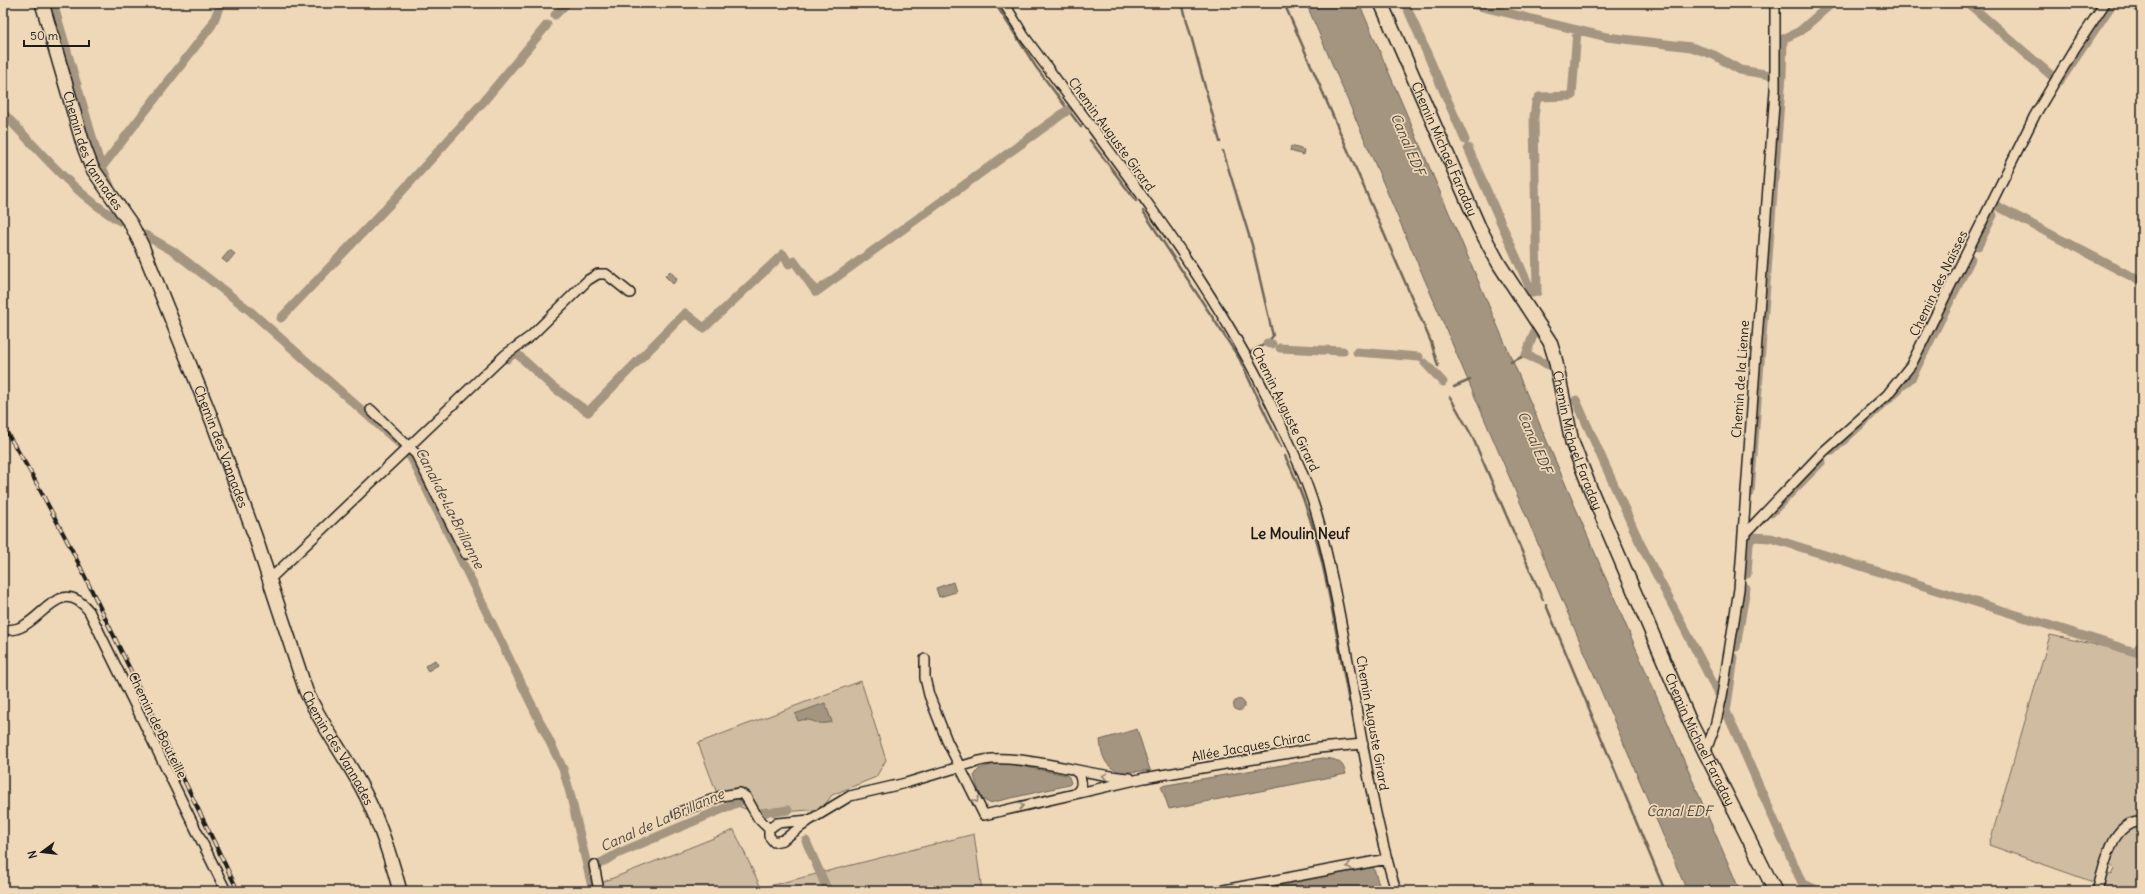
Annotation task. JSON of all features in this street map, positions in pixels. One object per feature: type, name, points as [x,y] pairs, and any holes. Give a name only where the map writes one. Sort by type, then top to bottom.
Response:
[{"type":"main road","name":"Chemin des Vannades","points":[[42,3],[84,147],[92,168],[137,235],[212,420],[270,579],[306,691],[315,712],[360,784],[375,814],[386,842],[400,891]]},
{"type":"main road","name":"Chemin Michael Faraday","points":[[1381,3],[1479,227],[1499,264],[1546,334],[1553,349],[1568,427],[1576,455],[1705,753],[1774,888]]},
{"type":"street","name":"Chemin Auguste Girard","points":[[1004,3],[1024,36],[1176,244],[1215,302],[1248,358],[1274,410],[1306,483],[1323,537],[1350,669],[1363,744],[1387,859],[1396,891]]},
{"type":"street","name":"Chemin de la Lienne","points":[[1705,753],[1715,726],[1729,658],[1739,589],[1775,85],[1775,3]]},
{"type":"street","name":"Chemin des Naïsses","points":[[1743,536],[1823,452],[1887,395],[1911,366],[2035,115],[2075,48],[2105,3]]},
{"type":"street","points":[[270,579],[409,445],[505,355],[536,331],[592,277],[598,274],[608,275],[630,293]]},
{"type":"street","points":[[371,410],[409,445],[424,468],[466,554]]},
{"type":"street","name":"Chemin de Bouteille","points":[[3,629],[16,630],[22,628],[49,605],[62,598],[71,597],[80,601],[89,611],[226,891]]},
{"type":"street","points":[[925,659],[926,688],[968,785]]},
{"type":"street","name":"Allée Jacques Chirac","points":[[968,785],[984,815],[1144,778],[1312,749],[1363,744]]},
{"type":"street","name":"Allée Jacques Chirac","points":[[769,829],[771,840],[779,842],[810,820],[850,796],[906,783],[979,761],[1008,758],[1115,777],[1144,778]]},
{"type":"street","points":[[968,785],[968,769],[979,761]]},
{"type":"street","points":[[1072,794],[1078,791],[1081,786],[1080,776],[1075,770]]},
{"type":"street","points":[[677,813],[720,796],[740,793],[746,797],[758,818],[769,829],[777,823],[810,820]]},
{"type":"street","points":[[2097,891],[2111,848],[2118,833],[2127,825],[2142,822]]},
{"type":"street","points":[[1218,891],[1387,859]]},
{"type":"street","points":[[594,865],[599,891]]},
{"type":"shaded area","points":[[2050,635],[2135,653],[2142,639],[2142,820],[2131,819],[2122,823],[2115,830],[2109,840],[2101,862],[2096,883],[1989,845]]},
{"type":"shaded area","points":[[861,681],[886,760],[876,777],[832,795],[822,809],[759,814],[719,799],[698,743]]},
{"type":"shaded area","points":[[2142,825],[2142,891],[2100,891],[2106,873],[2111,875],[2114,869],[2109,863],[2114,849],[2123,833],[2134,827]]},
{"type":"shaded area","points":[[734,830],[761,888],[974,834],[982,891],[605,891],[603,882]]},
{"type":"water","name":"Canal EDF","points":[[1306,3],[1359,3],[1740,891],[1687,891]]},
{"type":"water","points":[[1291,146],[1304,150],[1303,155],[1290,151]]},
{"type":"water","points":[[230,250],[235,254],[227,263],[222,259]]},
{"type":"water","points":[[670,271],[677,279],[673,284],[665,276]]},
{"type":"water","points":[[953,582],[956,592],[939,597],[936,588]]},
{"type":"water","points":[[435,660],[438,665],[428,671],[425,666]]},
{"type":"water","points":[[1237,700],[1241,700],[1243,701],[1243,709],[1237,710],[1234,707],[1234,703]]},
{"type":"water","points":[[825,703],[832,722],[822,723],[807,720],[798,721],[795,714]]},
{"type":"water","points":[[1137,729],[1150,770],[1130,772],[1115,770],[1109,766],[1105,760],[1100,740]]},
{"type":"water","points":[[1323,758],[1332,759],[1341,763],[1346,774],[1169,809],[1161,786]]},
{"type":"water","points":[[994,764],[1011,764],[1066,775],[1069,777],[1071,783],[1069,785],[989,803],[981,798],[974,776],[979,769]]},
{"type":"water","points":[[1373,866],[1381,891],[1244,891]]},
{"type":"waterway","points":[[53,3],[98,157],[110,186]]},
{"type":"waterway","points":[[102,167],[212,25],[221,3]]},
{"type":"waterway","points":[[555,15],[567,3]]},
{"type":"waterway","points":[[995,3],[1036,67],[1081,127]]},
{"type":"waterway","points":[[1182,3],[1220,142]]},
{"type":"waterway","points":[[1284,3],[1431,342],[1438,366]]},
{"type":"waterway","points":[[1405,3],[1465,140]]},
{"type":"waterway","points":[[1466,3],[1607,37],[1691,47],[1714,55],[1740,70],[1771,75]]},
{"type":"waterway","points":[[1750,493],[1782,75],[1783,39],[1800,31],[1832,3]]},
{"type":"waterway","points":[[1968,3],[2052,76]]},
{"type":"waterway","points":[[2060,81],[2113,3]]},
{"type":"waterway","points":[[2131,3],[2142,10]]},
{"type":"waterway","points":[[281,318],[394,200],[483,102],[547,25]]},
{"type":"waterway","points":[[1468,148],[1532,293],[1537,292],[1534,117],[1536,102],[1539,97],[1572,96],[1577,31]]},
{"type":"waterway","points":[[794,261],[816,292],[1068,110]]},
{"type":"waterway","name":"Canal de La Brillanne","points":[[3,113],[44,157],[73,185],[103,210],[120,221]]},
{"type":"waterway","points":[[1090,140],[1136,201]]},
{"type":"waterway","points":[[1223,151],[1252,245],[1273,336],[1267,343],[1251,352]]},
{"type":"waterway","points":[[1997,206],[2142,282]]},
{"type":"waterway","points":[[1143,211],[1239,358],[1281,447]]},
{"type":"waterway","points":[[1978,246],[1993,215]]},
{"type":"waterway","name":"Canal de La Brillanne","points":[[145,235],[173,251],[249,310],[401,445],[412,459],[563,769],[593,891]]},
{"type":"waterway","points":[[507,359],[515,352],[553,387],[588,412],[685,313],[704,328],[783,254],[789,264]]},
{"type":"waterway","points":[[1832,451],[1912,377],[1971,259]]},
{"type":"waterway","points":[[1535,330],[1526,355],[1551,366]]},
{"type":"waterway","points":[[1267,343],[1272,344]]},
{"type":"waterway","points":[[1280,348],[1343,351]]},
{"type":"waterway","points":[[1357,352],[1419,357]]},
{"type":"waterway","points":[[1511,362],[1526,355]]},
{"type":"waterway","points":[[1425,363],[1443,382]]},
{"type":"waterway","points":[[1454,387],[1470,380]]},
{"type":"waterway","points":[[1450,397],[1472,436],[1543,600]]},
{"type":"waterway","points":[[1576,400],[1639,541],[1718,693]]},
{"type":"waterway","points":[[1285,456],[1298,485],[1318,545],[1332,608],[1349,702]]},
{"type":"waterway","points":[[1771,513],[1822,461]]},
{"type":"waterway","points":[[1747,574],[1749,544],[1752,537],[1771,538],[2135,652],[2142,644]]},
{"type":"waterway","points":[[1736,647],[1746,588]]},
{"type":"waterway","points":[[1546,605],[1665,891]]},
{"type":"waterway","points":[[1734,658],[1726,711],[1802,883],[1819,891]]},
{"type":"waterway","points":[[1365,783],[1368,795]]},
{"type":"waterway","name":"Canal de La Brillanne","points":[[597,865],[619,853],[739,802]]},
{"type":"waterway","name":"Canal de La Brillanne","points":[[774,812],[788,810]]},
{"type":"waterway","name":"Canal de La Brillanne","points":[[761,813],[767,812]]},
{"type":"waterway","name":"Canal de La Brillanne","points":[[806,841],[828,891]]},
{"type":"waterway","points":[[2105,891],[2112,891]]},
{"type":"railway","points":[[3,426],[31,473],[72,550],[238,891]]},
{"type":"district","name":"Le Moulin Neuf","points":[[1300,534]]}]
